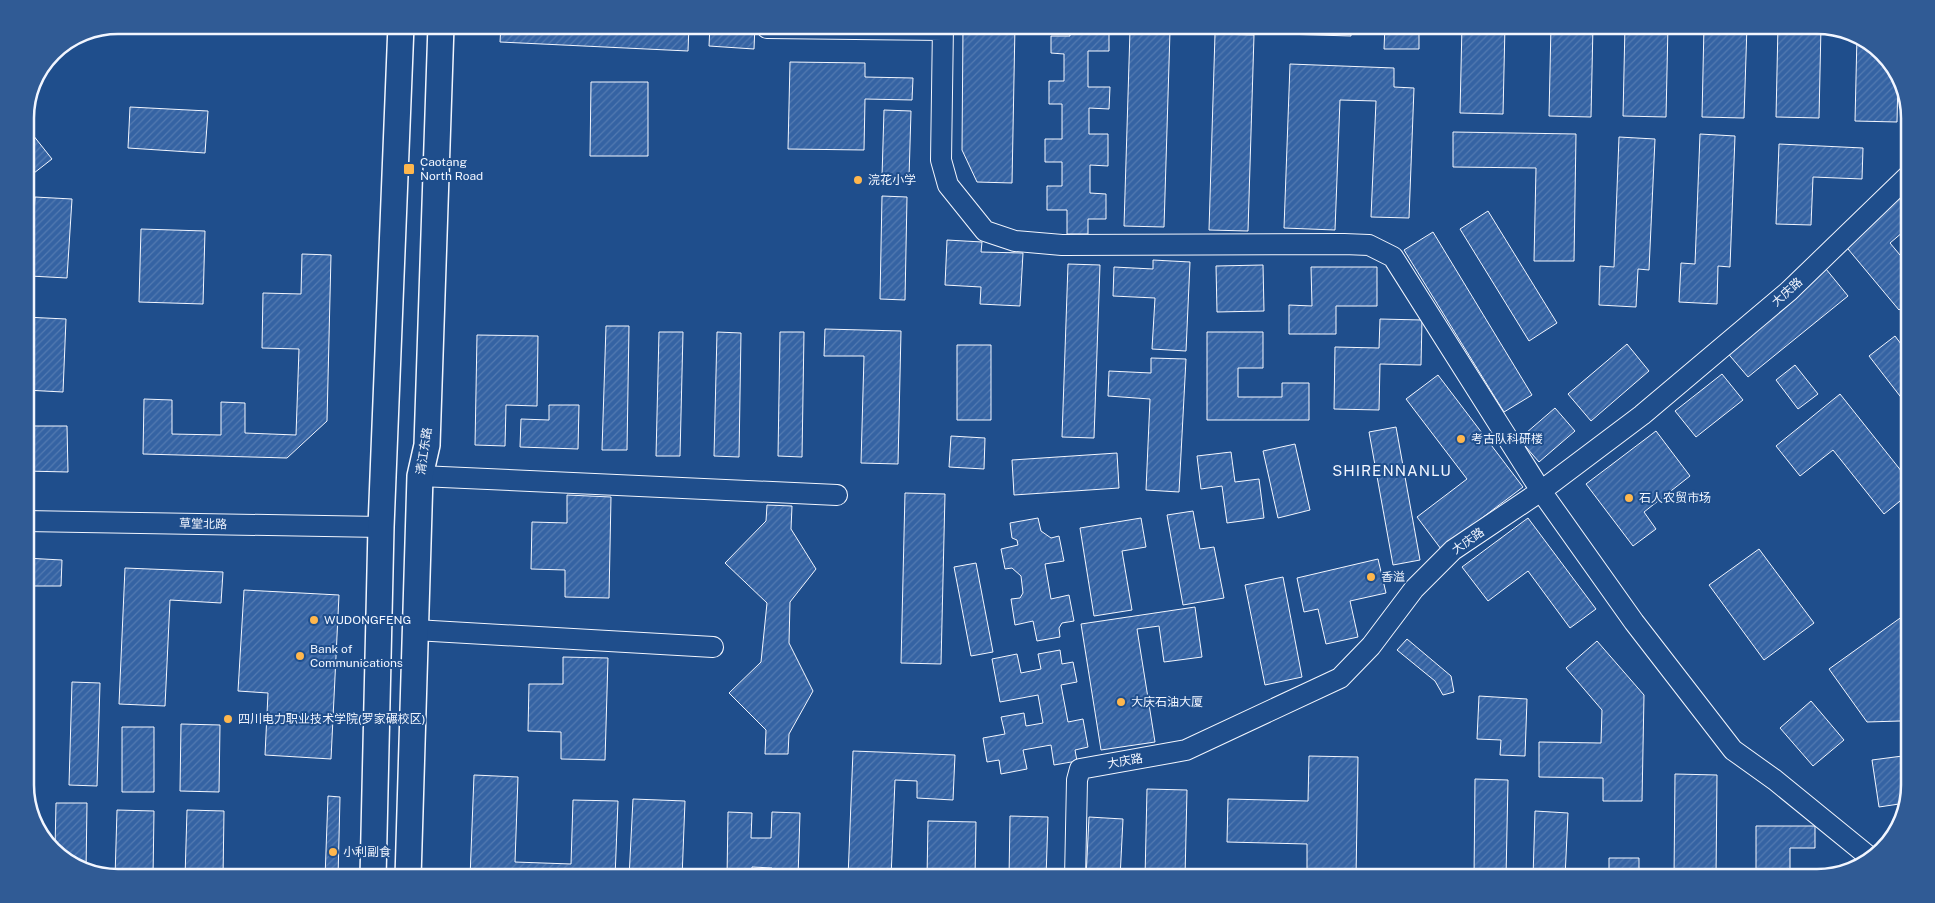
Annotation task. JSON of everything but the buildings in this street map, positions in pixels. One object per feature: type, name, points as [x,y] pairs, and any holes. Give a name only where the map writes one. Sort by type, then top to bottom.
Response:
[{"type":"main road","points":[[374,869],[381,528],[401,34]]},
{"type":"main road","name":"清江东路","points":[[408,869],[420,476],[427,445],[441,34]]},
{"type":"street","points":[[943,34],[942,160],[948,185],[985,231],[1015,241],[1062,245],[1344,244],[1369,246],[1393,257],[1541,491],[1634,622],[1733,750],[1775,780],[1866,854]]},
{"type":"street","name":"大庆路","points":[[1075,869],[1077,780],[1080,768],[1186,750],[1340,678],[1371,646],[1414,589],[1453,550],[1541,491],[1642,415],[1781,297],[1901,183]]},
{"type":"street","points":[[420,476],[837,495]]},
{"type":"street","name":"草堂北路","points":[[34,521],[381,528]]},
{"type":"street","points":[[415,630],[713,647]]},
{"type":"place","name":"Caotang North Road","points":[[409,169]]},
{"type":"place","name":"浣花小学","points":[[858,180]]},
{"type":"place","name":"考古队科研楼","points":[[1461,439]]},
{"type":"place","name":"石人农贸市场","points":[[1629,498]]},
{"type":"place","name":"香溢","points":[[1371,577]]},
{"type":"place","name":"WUDONGFENG","points":[[314,620]]},
{"type":"place","name":"Bank of Communications","points":[[300,656]]},
{"type":"place","name":"大庆石油大厦","points":[[1121,702]]},
{"type":"place","name":"四川电力职业技术学院(罗家碾校区)","points":[[228,719]]},
{"type":"place","name":"小利副食","points":[[333,852]]},
{"type":"district","name":"SHIRENNANLU","points":[[1392,471]]}]
